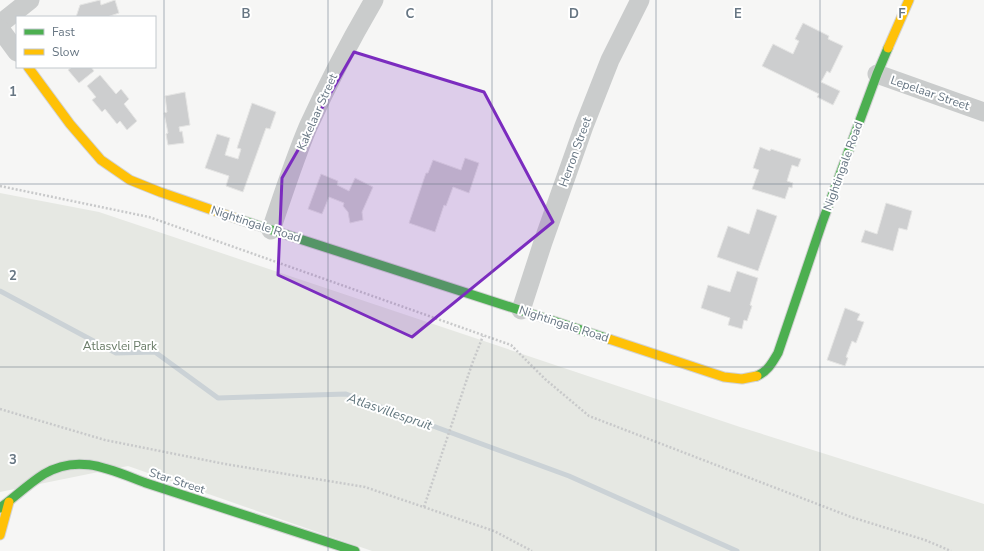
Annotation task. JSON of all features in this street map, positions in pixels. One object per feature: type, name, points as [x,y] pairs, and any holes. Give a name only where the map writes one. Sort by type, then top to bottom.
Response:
[{"type":"street","points":[[0,24],[30,0]]},
{"type":"street","name":"Kakelaar Street","points":[[272,230],[283,193],[308,128],[335,71],[374,0]]},
{"type":"street","name":"Herron Street","points":[[522,310],[584,126],[610,60],[640,0]]},
{"type":"street","name":"Nightingale Road","points":[[29,68],[70,124],[101,160],[130,180],[160,192],[272,230],[522,310],[730,379],[747,379],[765,371],[770,367],[778,353],[822,223],[877,74],[909,0]]},
{"type":"street","points":[[0,29],[16,51]]},
{"type":"street","name":"Lepelaar Street","points":[[877,74],[984,112]]},
{"type":"street","name":"Star Street","points":[[0,508],[40,475],[58,467],[74,464],[96,465],[136,480],[355,551]]},
{"type":"street","points":[[6,492],[26,488]]},
{"type":"street","points":[[0,535],[9,502]]},
{"type":"path","points":[[0,186],[149,217],[511,345],[544,379],[589,416],[852,517],[925,540],[951,551]]},
{"type":"path","points":[[424,507],[472,364],[483,336]]},
{"type":"path","points":[[0,409],[105,440],[225,464],[365,487],[494,531],[532,551]]},
{"type":"highlighted area","points":[[354,52],[484,92],[553,222],[412,337],[278,275],[282,178]]},
{"type":"green space","name":"Atlasvlei Park","points":[[0,193],[99,212],[740,427],[984,504],[984,551],[372,551],[128,466],[0,492]]},
{"type":"building","points":[[100,0],[101,5],[115,0],[119,13],[110,16],[76,16],[80,5]]},
{"type":"building","points":[[803,23],[829,36],[828,39],[843,46],[830,73],[827,71],[821,82],[840,91],[833,105],[817,97],[819,94],[762,66],[773,44],[793,54],[799,41],[795,39]]},
{"type":"building","points":[[71,68],[92,68],[94,71],[79,83],[68,70]]},
{"type":"building","points":[[100,75],[116,94],[121,89],[129,99],[124,104],[137,121],[127,130],[120,121],[117,124],[105,109],[102,112],[92,100],[96,97],[87,86]]},
{"type":"building","points":[[185,92],[190,125],[179,127],[180,132],[182,131],[184,143],[168,145],[166,134],[168,133],[164,113],[167,112],[165,96]]},
{"type":"building","points":[[252,103],[276,112],[270,129],[266,128],[243,192],[226,186],[229,176],[205,168],[217,134],[230,138],[225,155],[238,159],[241,149],[237,148]]},
{"type":"building","points":[[760,147],[801,159],[798,167],[792,165],[787,181],[793,183],[792,188],[789,187],[785,199],[752,189],[759,170],[753,168]]},
{"type":"building","points":[[465,158],[479,163],[469,193],[453,187],[446,206],[444,205],[435,232],[409,223],[426,173],[428,173],[433,160],[461,170]]},
{"type":"building","points":[[321,174],[338,181],[337,185],[349,191],[355,178],[373,187],[362,212],[363,220],[350,223],[348,212],[343,206],[344,203],[329,197],[322,214],[308,209]]},
{"type":"building","points":[[886,203],[912,211],[907,230],[899,228],[893,251],[861,242],[865,230],[877,234]]},
{"type":"building","points":[[757,209],[777,216],[758,271],[717,257],[728,226],[749,234]]},
{"type":"building","points":[[737,271],[758,278],[750,305],[752,306],[747,321],[744,320],[742,329],[728,325],[730,318],[701,308],[708,285],[730,292]]},
{"type":"building","points":[[845,308],[860,314],[857,320],[864,322],[856,343],[852,341],[846,357],[848,358],[845,366],[827,360]]},
{"type":"waterway","name":"Atlasvillespruit","points":[[0,291],[116,353],[155,352],[218,398],[346,394],[569,476],[737,551]]},
{"type":"traffic: fast","points":[[757,376],[767,369],[778,353],[822,223],[888,48]]},
{"type":"traffic: fast","points":[[241,220],[609,339]]},
{"type":"traffic: fast","points":[[0,508],[44,474],[57,468],[82,464],[108,469],[146,483],[355,551]]},
{"type":"traffic: slow","points":[[888,48],[909,0]]},
{"type":"traffic: slow","points":[[29,68],[70,124],[101,160],[130,180],[241,220]]},
{"type":"traffic: slow","points":[[609,339],[724,377],[742,379],[757,376]]},
{"type":"traffic: slow","points":[[0,535],[9,502]]}]
